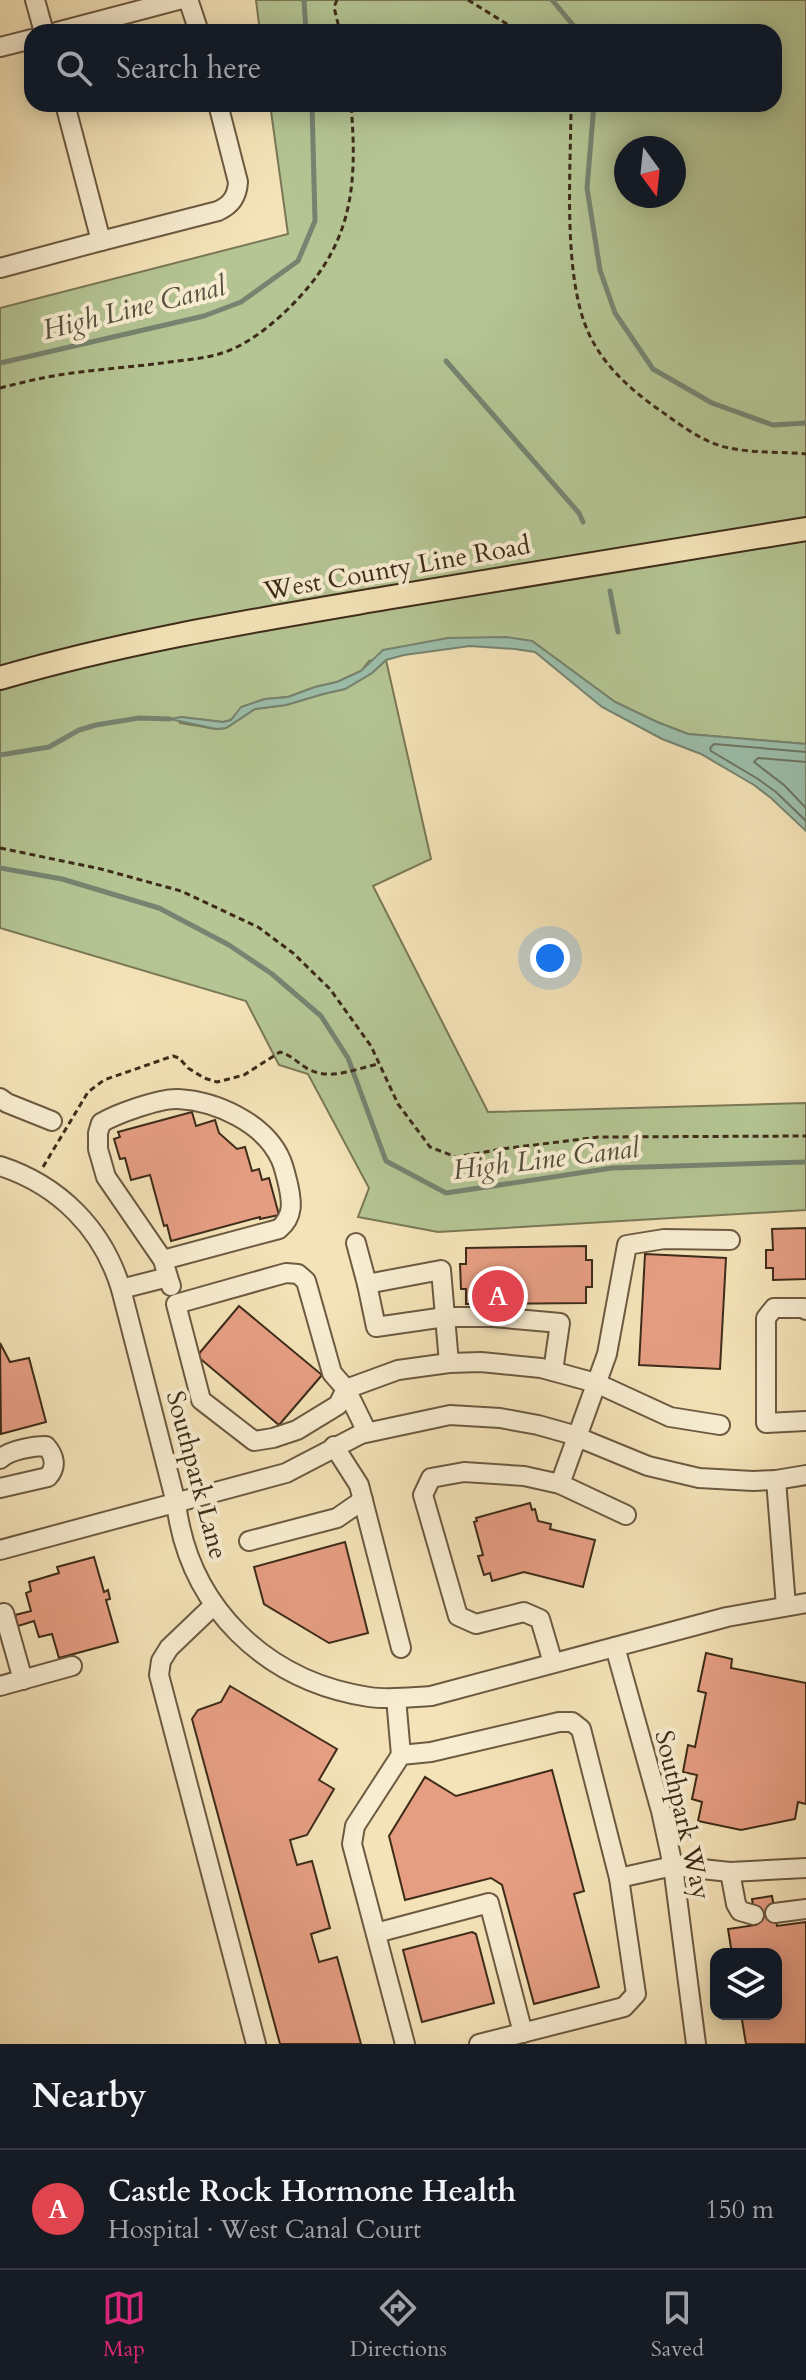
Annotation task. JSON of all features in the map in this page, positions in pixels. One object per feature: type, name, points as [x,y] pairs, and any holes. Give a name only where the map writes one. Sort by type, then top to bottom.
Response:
[{"type":"main road","name":"West County Line Road","points":[[0,678],[109,649],[283,615],[806,529]]},
{"type":"street","points":[[35,0],[42,24]]},
{"type":"street","points":[[87,24],[178,0]]},
{"type":"street","points":[[184,0],[193,8],[197,24]]},
{"type":"street","points":[[0,47],[24,41]]},
{"type":"street","points":[[67,112],[101,241]]},
{"type":"street","points":[[0,268],[228,207],[237,191],[238,182],[220,112]]},
{"type":"street","points":[[121,1289],[166,1268],[279,1229],[288,1221],[292,1200],[282,1161],[275,1150],[245,1119],[198,1102],[175,1099],[114,1115],[101,1123],[98,1149],[106,1177],[166,1268],[201,1400],[254,1441],[297,1430],[338,1405],[346,1389],[398,1370],[449,1363],[481,1362],[553,1371],[596,1383],[670,1417],[720,1425]]},
{"type":"street","points":[[2,1101],[52,1121]]},
{"type":"street","name":"Southpark Lane","points":[[0,1166],[35,1181],[61,1198],[84,1218],[110,1258],[121,1289],[189,1561],[204,1590],[234,1629],[275,1662],[316,1682],[369,1697],[431,1696],[727,1617],[806,1603]]},
{"type":"street","points":[[560,1484],[607,1354],[627,1245],[664,1239],[730,1240]]},
{"type":"street","points":[[356,1243],[376,1327],[445,1317],[493,1317],[560,1323],[553,1371]]},
{"type":"street","points":[[367,1284],[441,1270],[449,1363]]},
{"type":"street","points":[[176,1304],[286,1273],[298,1274],[306,1281],[332,1373],[346,1389],[367,1432]]},
{"type":"street","points":[[806,1310],[774,1308],[766,1318],[766,1423],[806,1421]]},
{"type":"street","points":[[0,1550],[286,1473],[334,1446],[367,1432],[450,1415],[481,1416],[538,1425],[675,1473],[728,1481],[776,1480],[806,1475]]},
{"type":"street","points":[[0,1459],[5,1454],[46,1446],[53,1453],[54,1461],[53,1471],[48,1477],[0,1486]]},
{"type":"street","points":[[334,1446],[359,1485],[401,1648]]},
{"type":"street","points":[[553,1663],[540,1619],[524,1612],[476,1624],[458,1616],[423,1495],[431,1478],[464,1472],[524,1476],[560,1484],[626,1515]]},
{"type":"street","points":[[776,1480],[786,1606]]},
{"type":"street","points":[[249,1541],[337,1518],[363,1500]]},
{"type":"street","points":[[214,1605],[169,1648],[161,1661],[159,1675],[256,2044]]},
{"type":"street","points":[[0,1614],[4,1613],[23,1680]]},
{"type":"street","name":"Southpark Way","points":[[615,1647],[661,1811],[673,1866],[696,2044]]},
{"type":"street","points":[[0,1686],[72,1666]]},
{"type":"street","points":[[396,1698],[401,1755],[355,1826],[352,1844],[405,2044]]},
{"type":"street","points":[[401,1755],[431,1752],[559,1722],[572,1722],[581,1729],[619,1878],[636,1994],[624,2007],[479,2044]]},
{"type":"street","points":[[619,1878],[673,1866],[730,1872],[806,1868]]},
{"type":"street","points":[[730,1872],[736,1904],[740,1911],[754,1915]]},
{"type":"street","points":[[376,1933],[489,1903],[523,2033]]},
{"type":"street","points":[[775,1913],[806,1909]]},
{"type":"path","points":[[337,0],[334,7],[338,24]]},
{"type":"path","points":[[468,0],[507,24]]},
{"type":"path","points":[[0,388],[50,377],[221,354],[272,324],[322,272],[347,217],[353,166],[351,112]]},
{"type":"path","points":[[571,112],[570,218],[574,273],[580,309],[589,335],[604,359],[625,385],[687,430],[718,445],[746,452],[806,454]]},
{"type":"path","points":[[0,848],[101,869],[181,891],[258,927],[293,953],[330,989],[371,1046],[398,1104],[430,1147],[456,1157],[598,1137],[806,1136]]},
{"type":"path","points":[[346,1073],[379,1064]]},
{"type":"shaded area","points":[[256,0],[806,0],[806,744],[688,734],[615,702],[532,641],[448,638],[369,661],[361,671],[337,682],[242,707],[231,720],[223,722],[181,717],[180,723],[226,728],[255,709],[286,705],[345,689],[372,673],[386,660],[431,859],[373,886],[488,1112],[806,1103],[806,1210],[438,1232],[358,1217],[369,1188],[308,1074],[279,1065],[246,1001],[0,928],[0,308],[288,234],[271,112],[782,112],[782,24],[259,24]]},
{"type":"water","points":[[506,637],[532,641],[615,702],[688,734],[806,744],[806,831],[754,785],[701,754],[662,739],[602,707],[535,652],[470,646],[404,655],[386,660],[372,673],[345,689],[286,705],[255,709],[226,728],[216,729],[170,719],[231,720],[241,707],[265,699],[288,697],[361,671],[383,650],[448,638]]},
{"type":"building","points":[[192,1112],[196,1126],[215,1120],[219,1133],[237,1149],[245,1147],[252,1171],[259,1169],[262,1180],[269,1178],[279,1215],[260,1217],[171,1241],[150,1175],[131,1180],[125,1158],[120,1159],[114,1139],[120,1137],[118,1132]]},
{"type":"building","points":[[806,1228],[806,1279],[773,1280],[773,1268],[766,1268],[766,1250],[773,1250],[772,1229]]},
{"type":"building","points":[[586,1246],[586,1260],[592,1260],[592,1287],[586,1287],[586,1303],[466,1304],[466,1289],[461,1289],[460,1264],[466,1264],[466,1248]]},
{"type":"building","points":[[645,1254],[726,1258],[720,1369],[639,1365]]},
{"type":"building","points":[[239,1306],[322,1375],[279,1425],[197,1356]]},
{"type":"building","points":[[0,1343],[10,1362],[29,1358],[46,1422],[1,1434]]},
{"type":"building","points":[[530,1503],[538,1521],[551,1524],[550,1529],[595,1540],[583,1587],[524,1572],[492,1581],[490,1573],[484,1575],[478,1556],[483,1555],[474,1522],[476,1518]]},
{"type":"building","points":[[345,1542],[368,1633],[329,1643],[264,1604],[254,1567]]},
{"type":"building","points":[[94,1557],[104,1592],[108,1590],[110,1599],[106,1600],[118,1642],[59,1658],[52,1634],[39,1637],[34,1621],[18,1626],[15,1615],[31,1611],[26,1593],[31,1591],[29,1582],[59,1573],[57,1567]]},
{"type":"building","points":[[706,1653],[732,1659],[731,1668],[806,1683],[806,1804],[798,1802],[795,1819],[741,1830],[698,1821],[702,1802],[692,1799],[697,1775],[683,1772],[688,1745],[695,1747],[706,1693],[698,1691]]},
{"type":"building","points":[[230,1686],[337,1749],[319,1780],[334,1789],[307,1835],[290,1840],[297,1865],[312,1861],[330,1928],[311,1934],[319,1962],[337,1957],[361,2044],[280,2044],[192,1719],[198,1710],[221,1702]]},
{"type":"building","points":[[552,1770],[584,1891],[574,1894],[599,1987],[534,2004],[502,1885],[491,1878],[405,1900],[389,1836],[425,1777],[456,1796]]},
{"type":"building","points":[[772,1896],[777,1926],[806,1922],[806,2044],[746,2044],[742,2020],[782,2020],[782,1948],[731,1948],[728,1929],[756,1925],[752,1899]]},
{"type":"building","points":[[472,1932],[476,1934],[494,2003],[422,2022],[403,1950]]},
{"type":"waterway","name":"High Line Canal","points":[[304,0],[306,24]]},
{"type":"waterway","name":"High Line Canal","points":[[552,0],[572,24]]},
{"type":"waterway","name":"High Line Canal","points":[[0,363],[204,316],[241,302],[298,261],[315,221],[312,112]]},
{"type":"waterway","name":"High Line Canal","points":[[593,112],[587,188],[600,270],[615,313],[653,369],[712,403],[773,425],[806,423]]},
{"type":"waterway","points":[[446,361],[579,513],[583,522]]},
{"type":"waterway","points":[[610,591],[618,632]]},
{"type":"waterway","points":[[0,755],[49,747],[79,730],[96,725],[139,718],[170,719]]},
{"type":"waterway","name":"High Line Canal","points":[[0,868],[62,879],[159,908],[229,945],[272,974],[321,1016],[348,1058],[386,1161],[446,1193],[612,1168],[806,1162]]},
{"type":"place","name":"Castle Rock Hormone Health","points":[[498,1296]]}]
